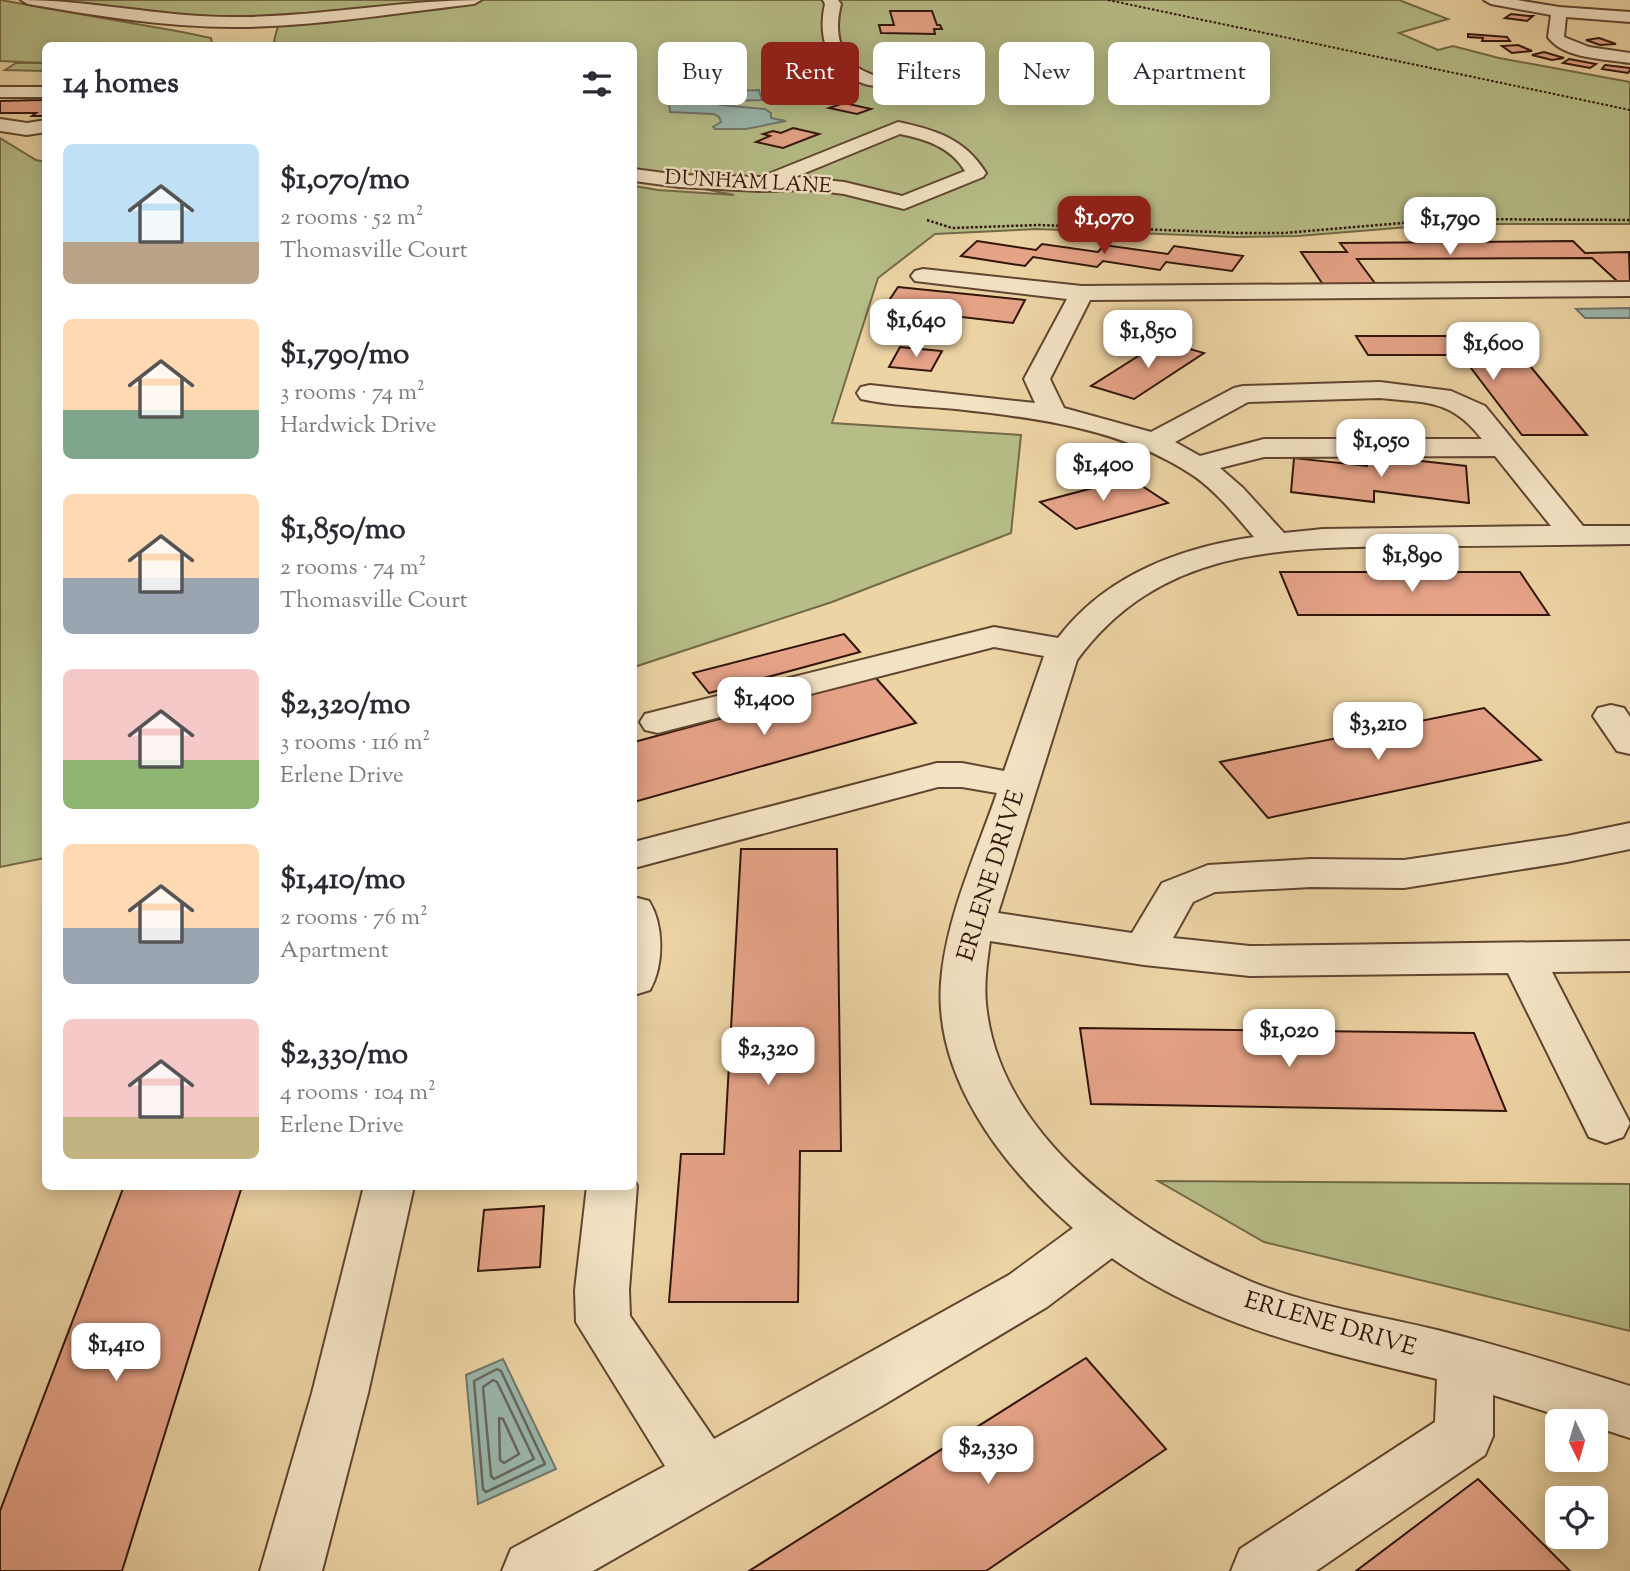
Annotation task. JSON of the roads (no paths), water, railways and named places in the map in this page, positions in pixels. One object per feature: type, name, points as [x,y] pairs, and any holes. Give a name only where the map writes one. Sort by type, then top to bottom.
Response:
[{"type":"street","points":[[28,0],[162,19],[280,21],[472,0]]},
{"type":"street","points":[[830,0],[833,4],[828,18],[830,43],[845,66],[859,77],[873,81]]},
{"type":"street","points":[[1491,0],[1559,12],[1630,18]]},
{"type":"street","points":[[1559,12],[1556,37],[1559,40],[1586,51],[1630,58]]},
{"type":"street","points":[[274,41],[280,21]]},
{"type":"street","points":[[0,77],[42,76]]},
{"type":"street","points":[[0,92],[42,92]]},
{"type":"street","points":[[0,125],[27,129],[42,127]]},
{"type":"street","name":"DUNHAM LANE","points":[[637,176],[662,180],[759,185],[812,184],[844,188],[904,203],[976,173],[969,159],[948,142],[898,128],[759,185]]},
{"type":"street","points":[[923,276],[1082,293],[1630,289]]},
{"type":"street","points":[[1054,415],[1037,380],[1082,293]]},
{"type":"street","points":[[1153,442],[1242,394],[1380,390],[1423,393],[1460,404],[1475,412],[1575,536]]},
{"type":"street","points":[[870,393],[1054,415],[1122,431],[1153,442],[1197,466],[1220,483],[1275,542]]},
{"type":"street","points":[[1197,466],[1264,448],[1504,447]]},
{"type":"street","name":"ERLENE DRIVE","points":[[1630,535],[1323,538],[1275,542],[1188,562],[1148,578],[1121,593],[1091,617],[1060,659],[974,924],[963,972],[963,1013],[974,1056],[993,1101],[1023,1145],[1062,1189],[1111,1230],[1168,1266],[1233,1298],[1303,1322],[1465,1362],[1630,1412]]},
{"type":"street","points":[[658,722],[995,637],[1066,650]]},
{"type":"street","points":[[637,854],[937,775],[962,775],[1019,785]]},
{"type":"street","points":[[1144,950],[1177,893],[1208,879],[1311,873],[1404,874],[1517,858],[1630,836]]},
{"type":"street","points":[[637,921],[637,948]]},
{"type":"street","points":[[974,924],[1144,950],[1250,961],[1630,956]]},
{"type":"street","points":[[1522,958],[1606,1124]]},
{"type":"street","points":[[291,1571],[340,1394],[388,1190]]},
{"type":"street","points":[[612,1190],[602,1290],[603,1322],[705,1476]]},
{"type":"street","points":[[533,1571],[860,1390],[1028,1291],[1111,1230]]},
{"type":"street","points":[[1262,1571],[1464,1436],[1465,1362]]},
{"type":"water","points":[[747,90],[759,90],[761,100],[747,100]]},
{"type":"water","points":[[669,105],[721,105],[765,109],[771,113],[771,118],[786,121],[746,129],[715,129],[713,127],[721,122],[714,114],[670,112]]},
{"type":"water","points":[[1630,308],[1630,318],[1585,318],[1576,309]]},
{"type":"water","points":[[503,1359],[556,1469],[478,1504],[466,1375]]}]
